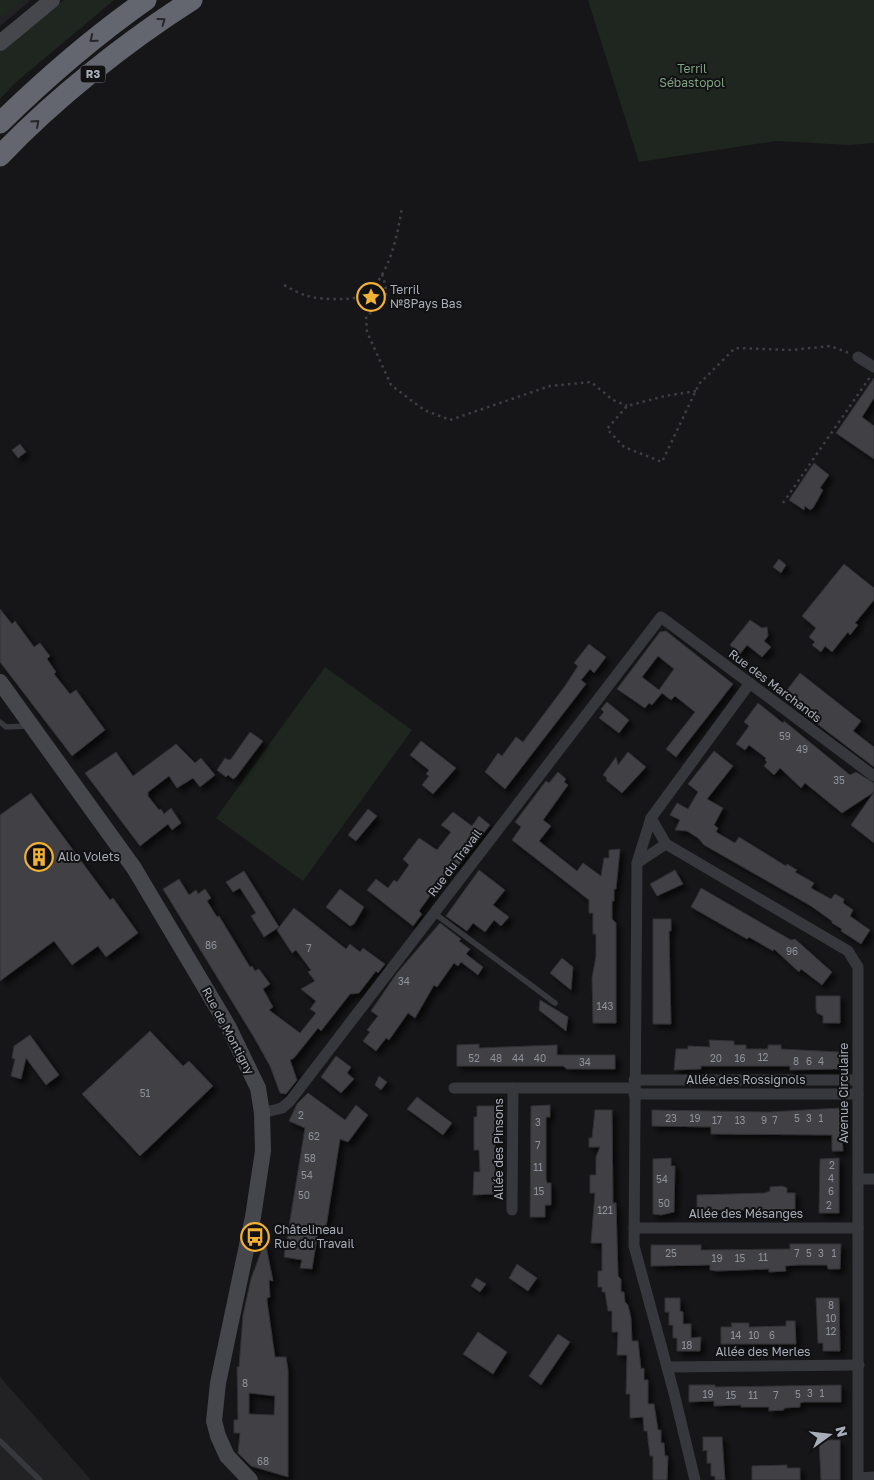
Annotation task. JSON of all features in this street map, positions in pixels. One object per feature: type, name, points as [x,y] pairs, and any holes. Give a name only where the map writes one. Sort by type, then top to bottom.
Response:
[{"type":"highway","name":"R3","points":[[0,123],[53,72],[108,27],[146,0]]},
{"type":"highway","name":"R3","points":[[0,156],[106,62],[192,0]]},
{"type":"main road","points":[[0,28],[33,0]]},
{"type":"main road","points":[[0,42],[52,0]]},
{"type":"main road","name":"Rue de Montigny","points":[[0,682],[34,726],[134,868],[245,1058],[258,1088],[262,1113],[263,1151],[253,1217],[215,1400],[214,1420],[218,1436],[227,1456],[250,1480]]},
{"type":"street","points":[[858,357],[874,367]]},
{"type":"street","name":"Rue des Marchands","points":[[661,617],[874,776]]},
{"type":"street","name":"Rue du Travail","points":[[262,1113],[282,1108],[290,1101],[661,617]]},
{"type":"street","points":[[695,1480],[634,1246],[637,863],[651,818],[750,683]]},
{"type":"street","name":"Avenue Circulaire","points":[[651,818],[666,844],[848,951],[858,967],[858,1479]]},
{"type":"street","points":[[637,863],[666,844]]},
{"type":"street","name":"Allée des Rossignols","points":[[454,1088],[634,1087],[858,1080]]},
{"type":"street","name":"Allée des Rossignols","points":[[634,1087],[858,1094]]},
{"type":"street","name":"Allée des Pinsons","points":[[512,1210],[513,1088]]},
{"type":"street","points":[[858,1179],[874,1179]]},
{"type":"street","name":"Allée des Mésanges","points":[[634,1228],[858,1228]]},
{"type":"street","name":"Allée des Merles","points":[[667,1367],[859,1365]]},
{"type":"street","points":[[858,1479],[874,1477]]},
{"type":"lane","points":[[0,722],[6,727],[34,726]]},
{"type":"lane","points":[[434,913],[555,1003]]},
{"type":"lane","points":[[0,1441],[40,1480]]},
{"type":"path","points":[[284,285],[306,298],[348,300],[366,294],[382,274],[397,238],[402,207]]},
{"type":"path","points":[[382,274],[388,291],[383,305],[366,316],[367,332],[392,385],[424,410],[450,420],[550,386],[591,382],[613,400],[627,406]]},
{"type":"path","points":[[696,391],[665,396],[627,406],[607,429],[624,447],[662,462],[696,391],[699,384],[735,348],[792,350],[830,346],[858,357]]},
{"type":"path","points":[[783,503],[874,372]]},
{"type":"shaded area","points":[[0,0],[31,0],[0,26]]},
{"type":"shaded area","points":[[0,1377],[91,1480],[0,1480]]},
{"type":"green space","points":[[0,0],[22,0],[0,18]]},
{"type":"green space","points":[[64,0],[114,0],[15,83],[0,99],[0,50],[26,27]]},
{"type":"green space","name":"Terril Sébastopol","points":[[588,0],[874,0],[874,143],[849,145],[776,141],[639,162]]},
{"type":"green space","points":[[325,667],[412,730],[303,881],[216,818]]},
{"type":"building","points":[[874,378],[874,398],[862,417],[874,426],[874,459],[836,433]]},
{"type":"building","points":[[20,444],[26,452],[18,458],[12,450]]},
{"type":"building","points":[[814,463],[829,475],[820,488],[823,490],[813,508],[810,510],[805,506],[804,510],[789,500]]},
{"type":"building","points":[[779,559],[786,565],[781,573],[773,567]]},
{"type":"building","points":[[844,564],[874,588],[874,600],[855,623],[858,625],[850,635],[848,632],[832,652],[825,646],[821,652],[812,645],[815,642],[809,637],[816,628],[802,616]]},
{"type":"building","points":[[0,609],[12,624],[15,621],[34,647],[40,643],[50,656],[47,659],[56,672],[54,674],[70,694],[76,690],[105,730],[72,756],[0,662]]},
{"type":"building","points":[[750,620],[762,628],[767,627],[768,636],[764,641],[771,647],[762,657],[747,645],[740,654],[730,645]]},
{"type":"building","points":[[666,631],[733,684],[676,757],[666,749],[695,712],[675,696],[671,700],[662,693],[652,705],[649,703],[645,708],[617,689],[660,632]],"holes":[[[658,656],[674,669],[659,690],[642,677]]]},
{"type":"building","points":[[589,644],[606,657],[594,673],[590,669],[581,680],[586,684],[505,789],[485,772],[498,753],[502,756],[516,737],[523,742],[565,686],[578,666],[574,663]]},
{"type":"building","points":[[800,673],[861,721],[853,731],[874,747],[874,767],[795,707],[797,704],[784,694]]},
{"type":"building","points":[[607,702],[629,720],[619,733],[599,718],[604,712],[601,709]]},
{"type":"building","points":[[758,703],[783,723],[784,721],[850,775],[856,772],[874,783],[874,792],[842,813],[805,783],[801,788],[780,768],[774,775],[764,766],[767,762],[766,758],[749,745],[745,750],[736,744],[749,726],[744,722]]},
{"type":"building","points":[[250,732],[263,741],[236,777],[233,779],[228,775],[226,777],[217,770],[225,758],[231,759]]},
{"type":"building","points":[[421,741],[456,768],[433,794],[422,785],[429,776],[426,774],[429,770],[410,755]]},
{"type":"building","points":[[176,744],[195,763],[201,758],[215,775],[200,787],[193,778],[177,788],[169,776],[148,792],[148,796],[159,810],[161,809],[164,814],[171,808],[181,823],[172,830],[168,824],[140,846],[85,773],[116,752],[133,776]]},
{"type":"building","points":[[714,751],[733,766],[707,799],[723,808],[714,825],[718,828],[716,832],[735,843],[739,837],[786,866],[787,864],[797,870],[795,872],[814,883],[811,888],[831,899],[835,894],[844,899],[843,903],[853,910],[850,916],[870,930],[861,944],[841,931],[842,929],[811,906],[704,845],[698,838],[687,831],[675,830],[680,820],[670,815],[677,803],[688,809],[698,792],[688,784]]},
{"type":"building","points":[[628,752],[646,767],[622,793],[606,780],[607,778],[603,775],[616,757],[618,765]]},
{"type":"building","points":[[558,772],[566,779],[564,782],[568,785],[543,820],[551,826],[539,841],[577,871],[583,863],[601,876],[604,858],[609,858],[609,850],[620,849],[616,889],[614,889],[614,901],[612,901],[612,919],[616,923],[616,1023],[593,1023],[592,978],[596,956],[596,934],[593,934],[593,913],[589,913],[589,900],[512,840],[521,827],[515,822],[546,781],[549,783]]},
{"type":"building","points":[[874,792],[874,843],[851,825]]},
{"type":"building","name":"Allo Volets","points":[[31,793],[110,900],[113,898],[138,933],[106,957],[98,946],[72,965],[54,941],[0,981],[0,815]]},
{"type":"building","points":[[368,809],[377,816],[356,841],[348,835]]},
{"type":"building","points":[[453,812],[472,826],[479,816],[490,825],[458,866],[454,864],[448,871],[419,911],[422,914],[413,926],[367,890],[376,879],[388,888],[394,880],[397,882],[409,865],[403,859],[419,838],[437,850],[451,832],[441,825]]},
{"type":"building","points":[[479,870],[505,890],[493,905],[509,917],[501,926],[494,920],[485,932],[473,923],[467,931],[446,916]]},
{"type":"building","points":[[675,870],[683,884],[657,896],[650,884]]},
{"type":"building","points":[[244,871],[279,927],[264,937],[251,916],[256,913],[240,888],[233,892],[226,882]]},
{"type":"building","points":[[179,879],[189,895],[196,890],[198,894],[205,889],[211,898],[207,901],[217,917],[219,916],[250,967],[252,966],[255,971],[259,969],[270,984],[263,989],[273,1007],[269,1010],[300,1033],[316,1013],[310,1009],[316,1001],[301,989],[315,981],[308,972],[311,970],[296,950],[292,953],[277,930],[294,908],[346,949],[350,944],[360,952],[363,948],[385,964],[378,973],[376,971],[359,993],[350,994],[321,1031],[318,1028],[294,1058],[290,1060],[297,1080],[286,1094],[280,1093],[270,1066],[255,1039],[163,889]]},
{"type":"building","points":[[701,888],[791,940],[795,939],[832,972],[822,985],[801,969],[799,972],[774,949],[773,951],[749,937],[747,939],[691,907]]},
{"type":"building","points":[[340,889],[364,907],[354,924],[350,926],[326,907]]},
{"type":"building","points":[[653,919],[671,919],[671,931],[669,931],[671,1024],[653,1024]]},
{"type":"building","points":[[440,923],[461,939],[459,941],[470,949],[466,954],[483,967],[478,975],[461,962],[458,966],[454,963],[437,987],[434,985],[415,1018],[408,1013],[389,1040],[386,1038],[376,1051],[363,1041],[370,1032],[367,1030],[378,1016],[371,1011],[397,973]]},
{"type":"building","points":[[562,958],[573,967],[571,990],[550,973]]},
{"type":"building","points":[[816,996],[840,996],[840,1023],[823,1023],[823,1016],[817,1013]]},
{"type":"building","points":[[540,1000],[568,1017],[566,1031],[539,1010]]},
{"type":"building","points":[[150,1031],[183,1066],[189,1061],[213,1086],[140,1156],[82,1094]]},
{"type":"building","points":[[30,1035],[59,1075],[46,1085],[26,1058],[21,1079],[11,1076],[15,1059],[12,1058],[14,1046]]},
{"type":"building","points":[[709,1040],[734,1041],[734,1045],[746,1045],[746,1049],[768,1049],[768,1045],[781,1045],[781,1049],[839,1052],[839,1069],[790,1070],[790,1066],[701,1066],[701,1069],[674,1070],[676,1049],[688,1049],[688,1046],[710,1047]]},
{"type":"building","points":[[479,1044],[479,1048],[557,1045],[557,1055],[615,1055],[615,1069],[567,1069],[563,1066],[457,1066],[457,1045]]},
{"type":"building","points":[[336,1056],[351,1067],[347,1073],[354,1079],[341,1093],[321,1077]]},
{"type":"building","points":[[379,1076],[387,1082],[381,1090],[375,1085]]},
{"type":"building","points":[[308,1093],[345,1120],[356,1105],[368,1115],[348,1142],[340,1139],[326,1227],[319,1226],[312,1269],[300,1268],[302,1260],[284,1257],[305,1128],[289,1121],[297,1104]]},
{"type":"building","points":[[417,1097],[452,1123],[443,1135],[407,1109]]},
{"type":"building","points":[[550,1105],[550,1117],[546,1117],[546,1178],[547,1183],[551,1183],[551,1205],[545,1205],[545,1217],[530,1217],[531,1106]]},
{"type":"building","points":[[477,1106],[495,1106],[495,1194],[473,1195],[474,1172],[480,1172],[479,1150],[474,1150],[474,1117],[477,1117]]},
{"type":"building","points":[[840,1108],[843,1151],[832,1151],[832,1135],[711,1134],[711,1127],[652,1126],[652,1110],[769,1112]]},
{"type":"building","points":[[595,1110],[612,1110],[613,1203],[616,1203],[618,1276],[621,1279],[621,1292],[624,1292],[625,1302],[628,1305],[631,1318],[632,1341],[638,1341],[641,1369],[644,1368],[644,1380],[648,1380],[648,1404],[654,1404],[658,1430],[661,1430],[661,1443],[664,1443],[665,1456],[668,1456],[667,1480],[653,1480],[653,1456],[650,1456],[643,1417],[630,1418],[630,1394],[626,1394],[627,1355],[617,1355],[618,1332],[612,1332],[612,1311],[608,1311],[605,1292],[602,1292],[602,1287],[598,1287],[598,1271],[602,1271],[602,1243],[591,1243],[595,1193],[590,1193],[590,1175],[596,1175],[596,1157],[600,1147],[589,1147],[589,1138],[592,1138]]},
{"type":"building","points":[[671,1158],[671,1166],[675,1166],[674,1212],[661,1215],[653,1214],[653,1159]]},
{"type":"building","points":[[839,1158],[839,1213],[819,1213],[820,1159]]},
{"type":"building","points":[[782,1186],[787,1188],[787,1193],[795,1193],[795,1210],[697,1210],[697,1195],[765,1193],[770,1191],[770,1187]]},
{"type":"building","points":[[265,1241],[273,1281],[269,1280],[270,1297],[267,1298],[267,1301],[275,1357],[286,1357],[288,1370],[288,1477],[251,1466],[238,1453],[240,1433],[234,1433],[234,1420],[238,1420],[237,1367],[239,1367],[243,1315],[251,1279]],"holes":[[[249,1393],[275,1396],[274,1415],[249,1414]]]},
{"type":"building","points":[[790,1244],[841,1244],[840,1269],[828,1269],[827,1265],[798,1265],[785,1266],[786,1271],[769,1272],[769,1269],[717,1271],[710,1270],[710,1265],[651,1266],[651,1245],[701,1245],[701,1250],[790,1249]]},
{"type":"building","points":[[517,1264],[537,1278],[528,1291],[509,1278]]},
{"type":"building","points":[[476,1278],[486,1284],[480,1292],[471,1286]]},
{"type":"building","points":[[665,1298],[680,1298],[683,1324],[691,1324],[691,1338],[701,1337],[700,1351],[677,1351],[677,1338],[673,1338],[673,1325],[669,1325],[669,1312],[665,1312]]},
{"type":"building","points":[[816,1298],[839,1298],[840,1351],[823,1351],[823,1343],[818,1343]]},
{"type":"building","points":[[786,1321],[795,1321],[796,1344],[721,1344],[721,1327],[732,1327],[731,1323],[749,1323],[749,1327],[786,1326]]},
{"type":"building","points":[[478,1332],[507,1352],[493,1374],[463,1354]]},
{"type":"building","points":[[558,1334],[570,1342],[541,1385],[529,1376]]},
{"type":"building","points":[[689,1385],[715,1385],[715,1387],[841,1385],[841,1402],[804,1402],[800,1403],[800,1407],[769,1411],[769,1407],[714,1406],[714,1401],[689,1402]]},
{"type":"building","points":[[703,1437],[722,1437],[725,1480],[715,1480],[715,1476],[711,1476],[711,1463],[707,1463],[707,1450],[703,1451]]},
{"type":"building","points":[[819,1440],[840,1440],[840,1480],[821,1480]]},
{"type":"building","points":[[787,1465],[787,1468],[800,1468],[800,1480],[752,1480],[752,1466]]},
{"type":"place","name":"Terril №8Pays Bas","points":[[371,297]]},
{"type":"place","name":"Allo Volets","points":[[39,857]]},
{"type":"place","name":"Châtelineau Rue du Travail","points":[[255,1237]]}]
